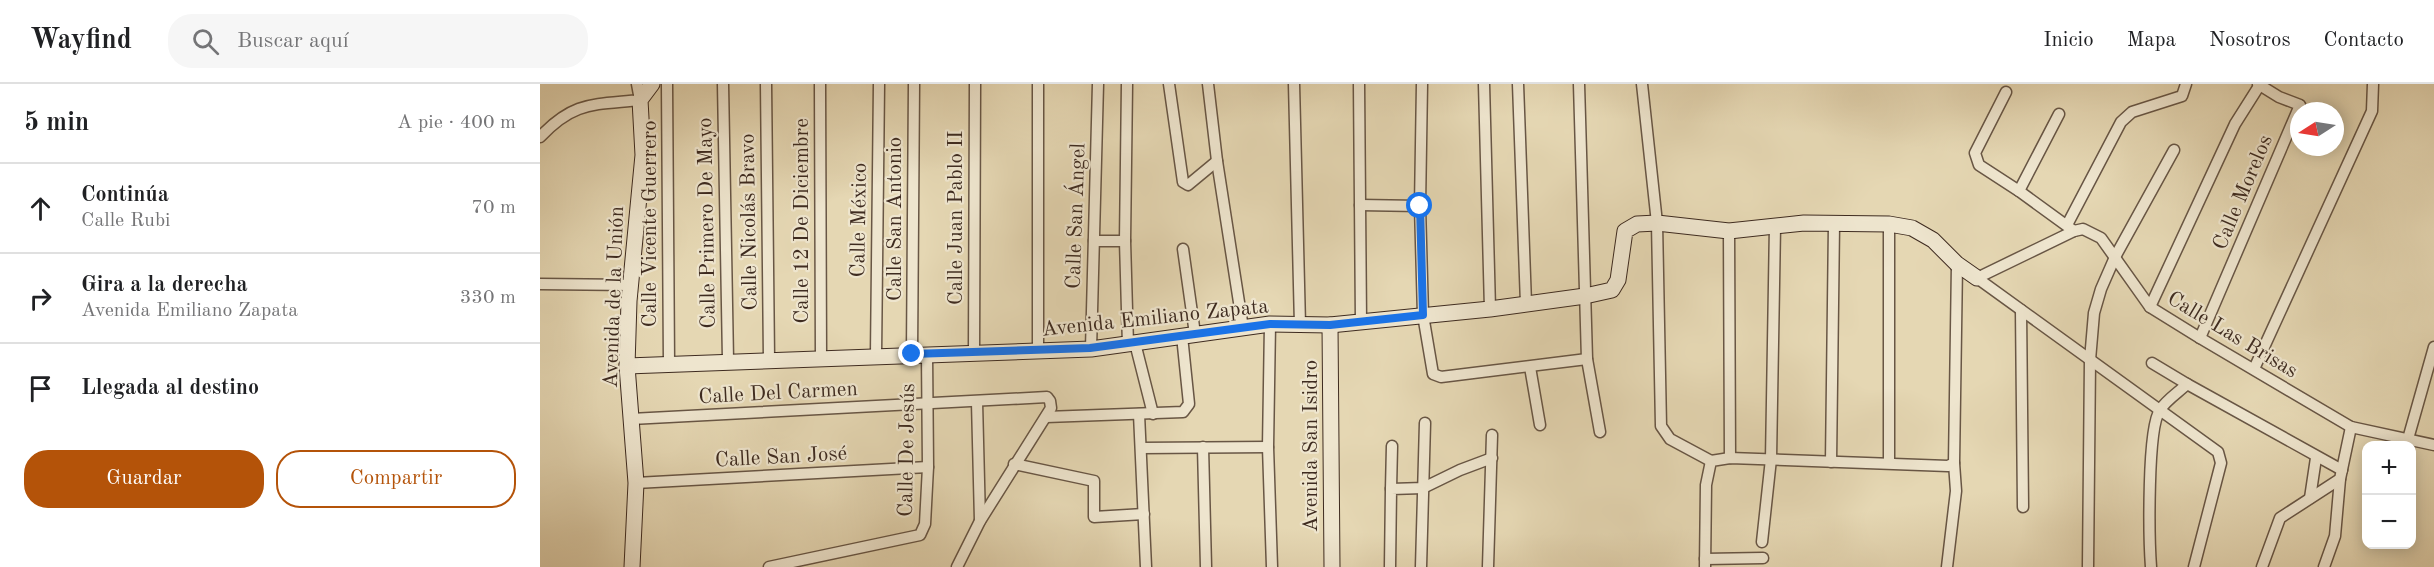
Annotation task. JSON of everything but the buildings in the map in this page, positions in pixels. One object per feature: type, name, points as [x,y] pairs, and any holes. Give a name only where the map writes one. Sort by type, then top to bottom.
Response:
[{"type":"main road","points":[[640,100],[652,84]]},
{"type":"main road","name":"Avenida de la Unión","points":[[632,567],[636,483],[627,366],[631,285],[643,155],[640,100]]},
{"type":"main road","name":"Avenida Emiliano Zapata","points":[[627,366],[728,360],[1090,348],[1270,324],[1330,325],[1490,309],[1585,296],[1612,290],[1618,279],[1625,231],[1637,224],[1658,223],[1729,231],[1804,223],[1889,224],[1912,228],[1933,240],[1956,264],[1977,278]]},
{"type":"main road","name":"Avenida San Isidro","points":[[1330,325],[1332,567]]},
{"type":"street","points":[[540,137],[567,112],[590,105],[640,100],[637,84]]},
{"type":"street","name":"Calle Vicente Guerrero","points":[[667,84],[669,363]]},
{"type":"street","name":"Calle Primero De Mayo","points":[[723,84],[728,360]]},
{"type":"street","name":"Calle Nicolás Bravo","points":[[766,84],[769,359]]},
{"type":"street","name":"Calle 12 De Diciembre","points":[[820,84],[821,358]]},
{"type":"street","name":"Calle México","points":[[876,356],[879,84]]},
{"type":"street","name":"Calle San Antonio","points":[[914,84],[920,354]]},
{"type":"street","name":"Calle Juan Pablo II","points":[[974,353],[975,84]]},
{"type":"street","points":[[1038,84],[1038,350]]},
{"type":"street","name":"Calle San Ángel","points":[[1090,348],[1098,84]]},
{"type":"street","points":[[1127,84],[1125,241],[1132,344],[1153,414]]},
{"type":"street","points":[[1169,84],[1183,182],[1188,185],[1194,183],[1217,161]]},
{"type":"street","points":[[1208,84],[1217,161],[1243,328]]},
{"type":"street","points":[[1294,84],[1300,325]]},
{"type":"street","points":[[1359,84],[1360,322]]},
{"type":"street","points":[[1422,84],[1420,206],[1423,315],[1433,374],[1441,377],[1587,359]]},
{"type":"street","points":[[1484,84],[1490,309]]},
{"type":"street","points":[[1518,84],[1526,304]]},
{"type":"street","points":[[1579,84],[1587,359],[1600,432]]},
{"type":"street","points":[[1642,84],[1658,223],[1661,426],[1670,439],[1711,461],[1730,458],[1889,462],[1948,466],[1954,464]]},
{"type":"street","points":[[2186,84],[2182,96],[2132,112],[2121,122],[2071,228],[1977,278],[2218,452],[2221,463],[2194,567]]},
{"type":"street","points":[[2254,369],[2372,111],[2373,84]]},
{"type":"street","points":[[2150,307],[2235,124],[2258,85]]},
{"type":"street","name":"Calle Morelos","points":[[2200,338],[2300,105],[2279,97],[2258,85]]},
{"type":"street","points":[[2006,92],[1975,153],[1979,165],[2019,190],[2071,228]]},
{"type":"street","points":[[2019,190],[2059,114]]},
{"type":"street","points":[[2088,567],[2090,360],[2094,312],[2115,257],[2174,150]]},
{"type":"street","points":[[1360,205],[1420,206]]},
{"type":"street","points":[[1831,462],[1834,224]]},
{"type":"street","points":[[1889,224],[1889,462]]},
{"type":"street","points":[[1762,542],[1771,459],[1775,226]]},
{"type":"street","name":"Calle Las Brisas","points":[[2071,228],[2083,229],[2101,238],[2150,307],[2200,338],[2351,427],[2434,445]]},
{"type":"street","points":[[1729,231],[1730,458]]},
{"type":"street","points":[[1094,241],[1125,241]]},
{"type":"street","points":[[957,567],[980,521],[1014,464],[1046,417],[1183,412],[1189,404],[1183,249]]},
{"type":"street","points":[[1947,567],[1956,491],[1954,464],[1956,264]]},
{"type":"street","points":[[540,284],[631,285]]},
{"type":"street","points":[[2021,310],[2023,507]]},
{"type":"street","points":[[1270,324],[1268,447],[1272,567]]},
{"type":"street","points":[[2408,439],[2434,347]]},
{"type":"street","name":"Calle De Jesús","points":[[769,567],[920,535],[925,524],[928,468],[927,404],[920,354]]},
{"type":"street","points":[[2152,363],[2316,458],[2341,475]]},
{"type":"street","points":[[1530,367],[1540,425]]},
{"type":"street","points":[[2151,567],[2149,541],[2152,431],[2159,410],[2187,384]]},
{"type":"street","name":"Calle Del Carmen","points":[[631,419],[1047,398],[1051,408],[1046,417]]},
{"type":"street","points":[[977,402],[980,521]]},
{"type":"street","points":[[1139,414],[1146,567]]},
{"type":"street","points":[[1421,567],[1425,423]]},
{"type":"street","points":[[2324,567],[2335,536],[2341,475],[2351,427]]},
{"type":"street","points":[[1488,567],[1492,435]]},
{"type":"street","points":[[1390,567],[1392,446]]},
{"type":"street","points":[[1203,447],[1206,567]]},
{"type":"street","points":[[1142,448],[1268,447]]},
{"type":"street","points":[[1392,489],[1423,488],[1492,458]]},
{"type":"street","points":[[2310,498],[2316,458]]},
{"type":"street","points":[[1711,461],[1706,485],[1705,563],[1763,558]]},
{"type":"street","points":[[1014,464],[1094,481],[1094,516],[1144,514]]},
{"type":"street","name":"Calle San José","points":[[636,483],[928,468]]},
{"type":"street","points":[[2262,567],[2280,518],[2341,475]]},
{"type":"route","points":[[912,354],[1090,348],[1128,345],[1270,324],[1330,325],[1423,315],[1420,206]]}]
